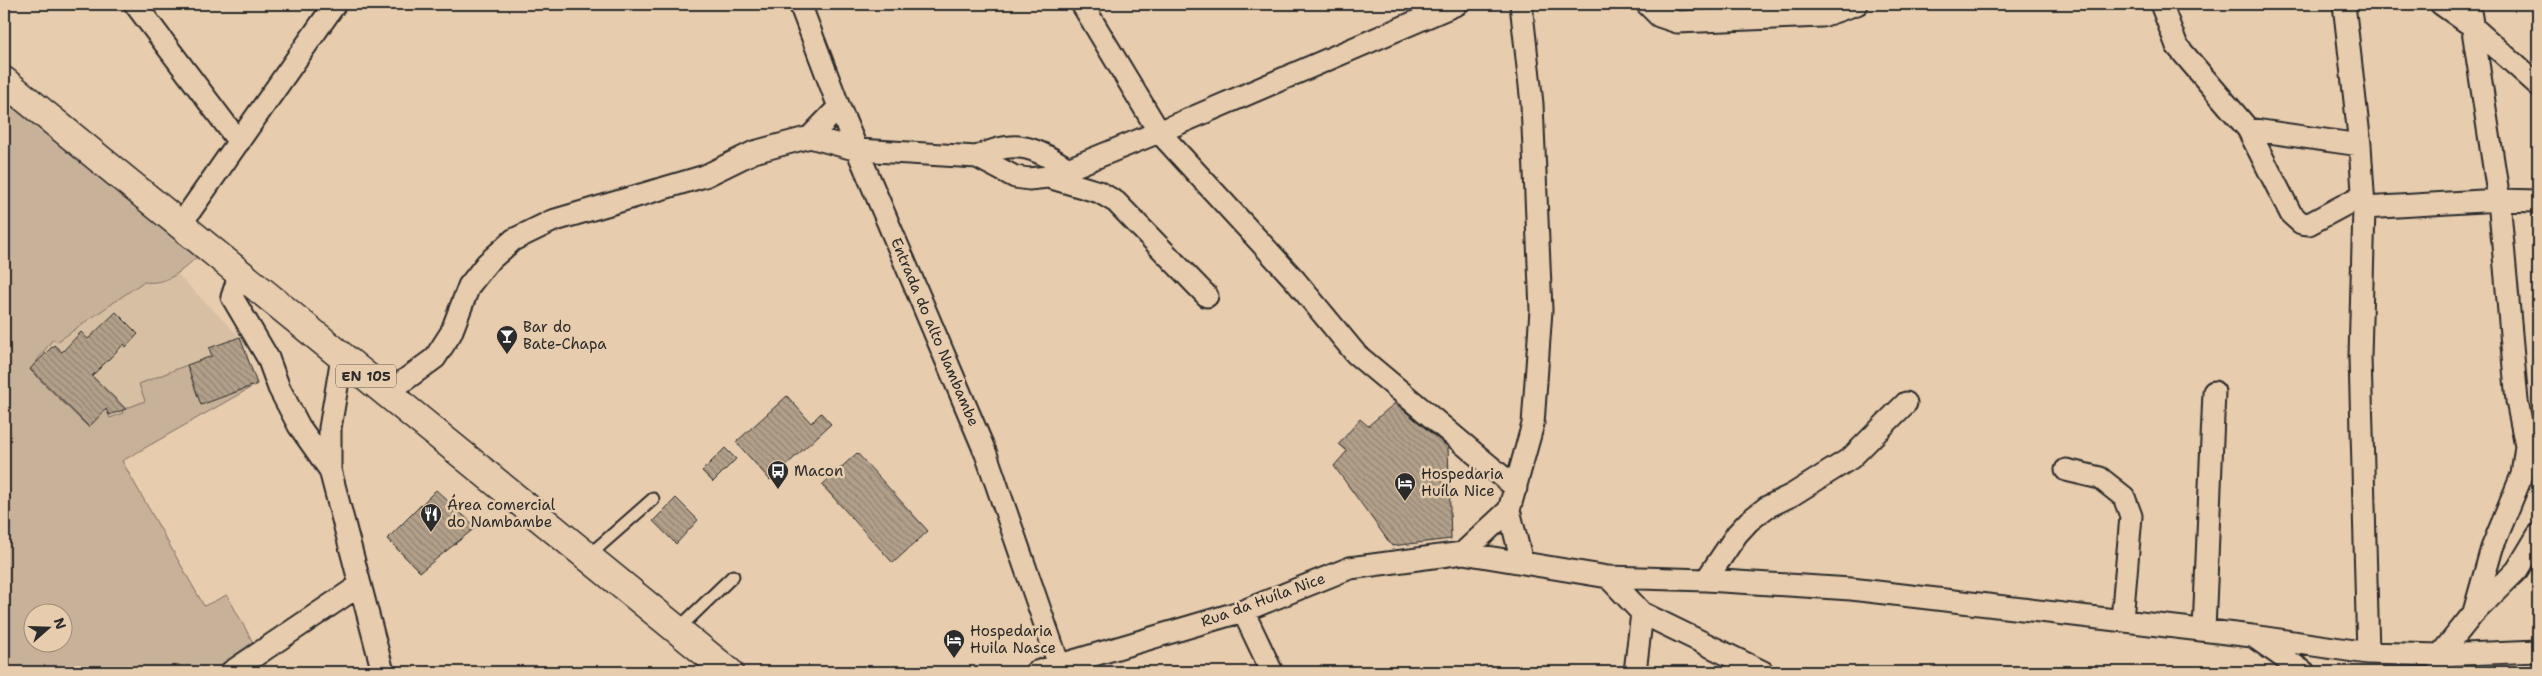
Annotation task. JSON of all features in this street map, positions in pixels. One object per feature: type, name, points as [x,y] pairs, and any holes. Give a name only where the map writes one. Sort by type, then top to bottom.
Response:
[{"type":"main road","name":"EN 105","points":[[4,80],[729,672]]},
{"type":"street","points":[[135,4],[239,142]]},
{"type":"street","points":[[182,224],[335,4]]},
{"type":"street","name":"Entrada do alto Nambambe","points":[[800,4],[839,107],[986,454],[1059,665]]},
{"type":"street","points":[[1082,4],[1159,132],[1294,279],[1356,354],[1516,488]]},
{"type":"street","points":[[976,156],[1015,177],[1028,179],[1058,173],[1159,132],[1434,8],[1458,4]]},
{"type":"street","points":[[1463,553],[1509,510],[1533,424],[1540,310],[1532,104],[1521,4]]},
{"type":"street","points":[[1648,4],[1659,16],[1678,22],[1822,16],[1857,4]]},
{"type":"street","points":[[2161,4],[2177,46],[2248,129],[2291,214],[2301,223],[2309,224],[2363,201],[2538,201]]},
{"type":"street","points":[[2344,4],[2360,145],[2363,201],[2360,357],[2368,653]]},
{"type":"street","points":[[2441,4],[2472,26],[2538,85]]},
{"type":"street","points":[[2469,4],[2498,200],[2517,401],[2526,446],[2522,474],[2492,548],[2473,614]]},
{"type":"street","points":[[810,137],[839,107]]},
{"type":"street","points":[[2248,129],[2360,145]]},
{"type":"street","points":[[386,393],[435,358],[451,333],[469,286],[487,263],[513,240],[552,221],[705,176],[754,152],[810,137],[858,150],[976,156],[1002,147],[1024,147],[1038,152],[1058,173],[1116,202],[1208,296]]},
{"type":"street","points":[[240,273],[232,297],[268,358],[279,388],[299,426],[330,470]]},
{"type":"street","points":[[342,357],[330,428],[330,470],[383,672]]},
{"type":"street","points":[[2204,630],[2214,392]]},
{"type":"street","points":[[1706,580],[1737,534],[1749,521],[1767,507],[1792,495],[1851,458],[1906,402]]},
{"type":"street","points":[[2066,470],[2100,478],[2124,497],[2131,516],[2122,620]]},
{"type":"street","points":[[1509,510],[1522,562]]},
{"type":"street","points":[[2440,664],[2473,614],[2517,570],[2538,535]]},
{"type":"street","name":"Rua da Huíla Nice","points":[[1036,672],[1243,611],[1350,568],[1463,553],[1608,577],[1706,580],[1850,589],[2252,636],[2440,664],[2538,651]]},
{"type":"street","points":[[1608,577],[1642,613],[1763,672]]},
{"type":"street","points":[[231,672],[360,585]]},
{"type":"street","points":[[1243,611],[1272,672]]},
{"type":"street","points":[[1635,672],[1642,613]]},
{"type":"street","points":[[2252,636],[2304,672]]},
{"type":"lane","points":[[587,557],[653,499]]},
{"type":"lane","points":[[677,630],[733,576]]},
{"type":"shaded area","points":[[4,97],[198,256],[173,276],[160,281],[143,282],[57,342],[53,339],[30,370],[88,427],[106,409],[110,418],[123,413],[122,410],[145,401],[139,384],[187,365],[198,397],[226,396],[257,384],[122,461],[204,606],[227,595],[262,659],[240,672],[4,672]]},
{"type":"shaded area","points":[[177,274],[240,337],[257,384],[122,461],[30,369],[53,339],[58,342],[143,282],[158,284]]},
{"type":"building","points":[[116,312],[138,334],[126,347],[124,344],[92,376],[126,409],[109,415],[106,409],[89,427],[30,369],[54,345],[62,352],[81,332],[88,339]]},
{"type":"building","points":[[240,337],[257,384],[201,405],[187,365],[212,356],[209,348]]},
{"type":"building","points":[[787,396],[811,423],[821,413],[831,424],[770,480],[736,442]]},
{"type":"building","name":"Hospedaria Huíla Nice","points":[[1395,403],[1448,447],[1451,539],[1392,546],[1334,466],[1347,451],[1339,444],[1360,419],[1368,426]]},
{"type":"building","points":[[725,448],[736,459],[713,482],[702,471]]},
{"type":"building","points":[[857,453],[928,531],[893,563],[822,485]]},
{"type":"building","name":"Área comercial do Nambambe","points":[[436,490],[476,527],[420,572],[387,539]]},
{"type":"building","points":[[676,498],[698,520],[676,544],[653,521]]},
{"type":"place","name":"Bar do Bate-Chapa","points":[[507,355]]},
{"type":"place","name":"Macon","points":[[778,490]]},
{"type":"place","name":"Hospedaria Huíla Nice","points":[[1405,502]]},
{"type":"place","name":"Área comercial do Nambambe","points":[[431,533]]},
{"type":"place","name":"Hospedaria Huila Nasce","points":[[954,659]]}]
